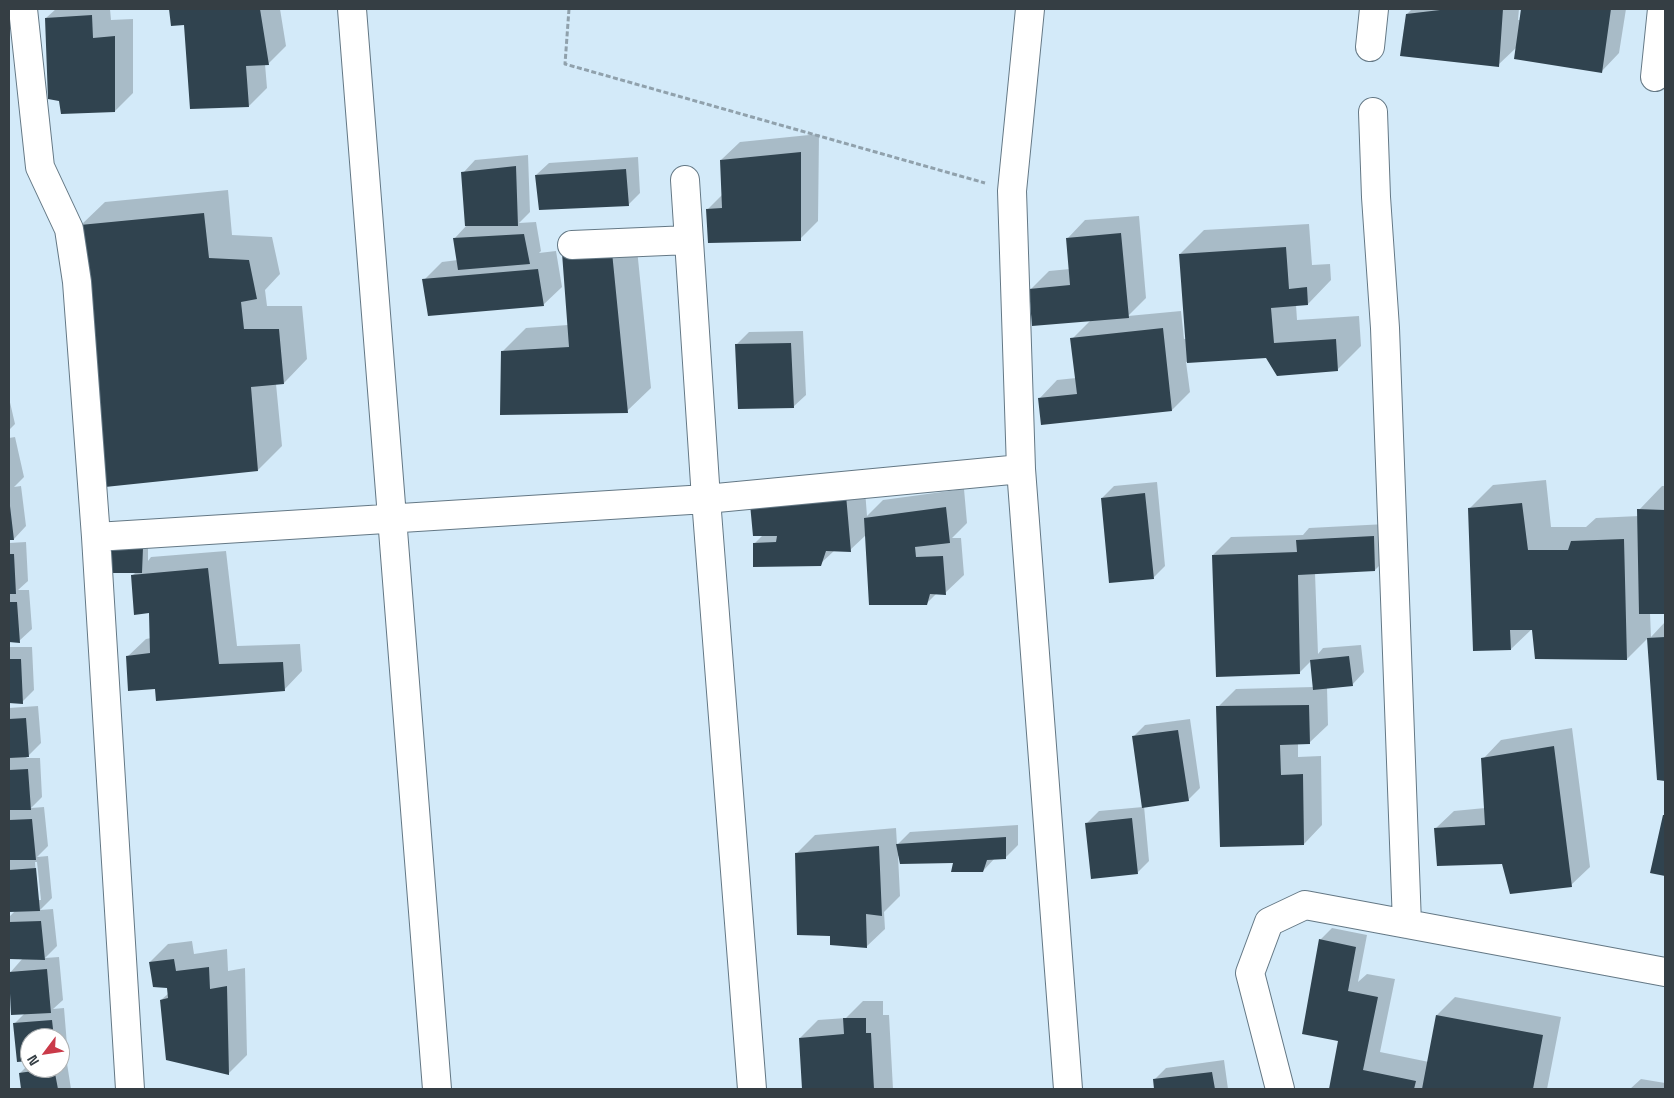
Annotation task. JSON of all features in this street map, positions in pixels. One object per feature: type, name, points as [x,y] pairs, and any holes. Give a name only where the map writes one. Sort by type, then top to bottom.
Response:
[{"type":"street","points":[[23,9],[40,167],[70,229],[73,246],[96,537],[130,1089]]},
{"type":"street","points":[[352,9],[437,1089]]},
{"type":"street","points":[[1030,9],[1012,191],[1021,469],[1068,1089]]},
{"type":"street","points":[[1370,47],[1374,9]]},
{"type":"street","points":[[1655,77],[1662,9]]},
{"type":"street","points":[[1373,112],[1384,328],[1407,924]]},
{"type":"street","points":[[685,180],[706,499],[752,1089]]},
{"type":"street","points":[[572,245],[689,240]]},
{"type":"street","points":[[96,537],[706,499],[1021,469]]},
{"type":"street","points":[[1280,1089],[1250,972],[1269,922],[1305,905],[1665,972]]},
{"type":"path","points":[[568,9],[566,64],[1012,191]]},
{"type":"building","points":[[169,9],[260,9],[269,65],[246,66],[249,107],[190,109],[184,25],[171,26]]},
{"type":"building","points":[[1440,9],[1503,9],[1499,67],[1400,56],[1406,14]]},
{"type":"building","points":[[1521,9],[1611,9],[1602,73],[1514,59]]},
{"type":"building","points":[[92,15],[93,38],[115,36],[115,112],[61,114],[59,101],[48,99],[45,18]]},
{"type":"building","points":[[801,152],[801,241],[708,243],[706,209],[722,208],[720,160]]},
{"type":"building","points":[[516,166],[518,226],[465,226],[461,172]]},
{"type":"building","points":[[626,169],[629,206],[539,210],[535,175]]},
{"type":"building","points":[[204,213],[209,258],[249,260],[257,299],[241,302],[244,329],[279,329],[284,384],[251,387],[258,471],[105,487],[80,225]]},
{"type":"building","points":[[1121,233],[1129,318],[1032,326],[1029,289],[1070,285],[1066,238]]},
{"type":"building","points":[[524,234],[530,264],[458,270],[453,238]]},
{"type":"building","points":[[1286,247],[1289,289],[1307,287],[1308,305],[1271,308],[1274,343],[1336,339],[1338,371],[1277,376],[1266,358],[1187,363],[1179,254]]},
{"type":"building","points":[[612,252],[628,413],[500,415],[501,351],[569,347],[562,253]]},
{"type":"building","points":[[538,269],[544,306],[428,316],[422,279]]},
{"type":"building","points":[[1163,328],[1172,411],[1041,425],[1038,398],[1077,394],[1070,338]]},
{"type":"building","points":[[791,343],[794,408],[738,409],[735,344]]},
{"type":"building","points":[[1145,493],[1154,579],[1109,583],[1101,498]]},
{"type":"building","points":[[846,495],[851,552],[826,551],[821,566],[753,567],[753,543],[776,542],[777,536],[753,536],[750,504]]},
{"type":"building","points":[[1522,503],[1528,550],[1568,550],[1571,541],[1624,539],[1627,660],[1535,659],[1532,630],[1510,630],[1511,650],[1473,651],[1468,508]]},
{"type":"building","points":[[10,506],[14,540],[9,540]]},
{"type":"building","points":[[946,507],[950,543],[915,547],[916,557],[943,556],[946,595],[930,594],[927,605],[869,605],[864,518]]},
{"type":"building","points":[[1637,509],[1665,510],[1665,614],[1639,614]]},
{"type":"building","points":[[1374,536],[1375,571],[1298,575],[1300,674],[1216,677],[1212,555],[1297,552],[1296,540]]},
{"type":"building","points":[[106,547],[143,548],[142,573],[108,573]]},
{"type":"building","points":[[9,554],[14,554],[16,594],[9,594]]},
{"type":"building","points":[[208,568],[219,664],[283,662],[285,691],[156,701],[155,689],[128,691],[126,656],[150,653],[149,613],[134,615],[131,575]]},
{"type":"building","points":[[9,602],[17,602],[20,643],[9,642]]},
{"type":"building","points":[[1665,637],[1665,781],[1657,780],[1647,638]]},
{"type":"building","points":[[1349,656],[1353,686],[1313,690],[1310,660]]},
{"type":"building","points":[[9,659],[21,659],[23,704],[9,703]]},
{"type":"building","points":[[1309,705],[1310,744],[1280,745],[1281,775],[1303,774],[1304,845],[1220,847],[1216,706]]},
{"type":"building","points":[[26,718],[29,757],[9,758],[9,719]]},
{"type":"building","points":[[1178,730],[1189,801],[1142,808],[1132,736]]},
{"type":"building","points":[[1554,746],[1572,887],[1510,894],[1502,864],[1437,866],[1434,828],[1485,825],[1481,758]]},
{"type":"building","points":[[28,769],[31,810],[9,810],[9,770]]},
{"type":"building","points":[[1663,815],[1665,815],[1665,876],[1650,873]]},
{"type":"building","points":[[1132,818],[1138,874],[1091,879],[1085,823]]},
{"type":"building","points":[[32,819],[36,860],[9,860],[9,820]]},
{"type":"building","points":[[1006,837],[1006,859],[987,860],[983,872],[951,872],[953,863],[900,864],[896,844]]},
{"type":"building","points":[[879,846],[882,916],[866,914],[867,948],[830,945],[830,936],[797,935],[795,853]]},
{"type":"building","points":[[36,868],[40,911],[9,912],[9,870]]},
{"type":"building","points":[[41,921],[45,960],[9,959],[9,922]]},
{"type":"building","points":[[1319,939],[1356,947],[1348,991],[1378,997],[1363,1070],[1416,1081],[1414,1089],[1329,1089],[1338,1041],[1302,1034]]},
{"type":"building","points":[[174,959],[176,971],[209,967],[210,989],[227,986],[229,1075],[166,1060],[160,1000],[168,998],[167,988],[153,987],[149,962]]},
{"type":"building","points":[[47,969],[51,1013],[11,1015],[9,972]]},
{"type":"building","points":[[1436,1015],[1543,1035],[1533,1089],[1422,1089]]},
{"type":"building","points":[[843,1018],[866,1018],[866,1033],[871,1033],[874,1089],[802,1089],[799,1038],[844,1034]]},
{"type":"building","points":[[52,1020],[53,1028],[20,1028],[20,1062],[17,1062],[13,1023]]},
{"type":"building","points":[[1212,1072],[1215,1089],[1154,1089],[1153,1079]]},
{"type":"building","points":[[19,1073],[20,1078],[56,1078],[58,1089],[21,1089]]}]
